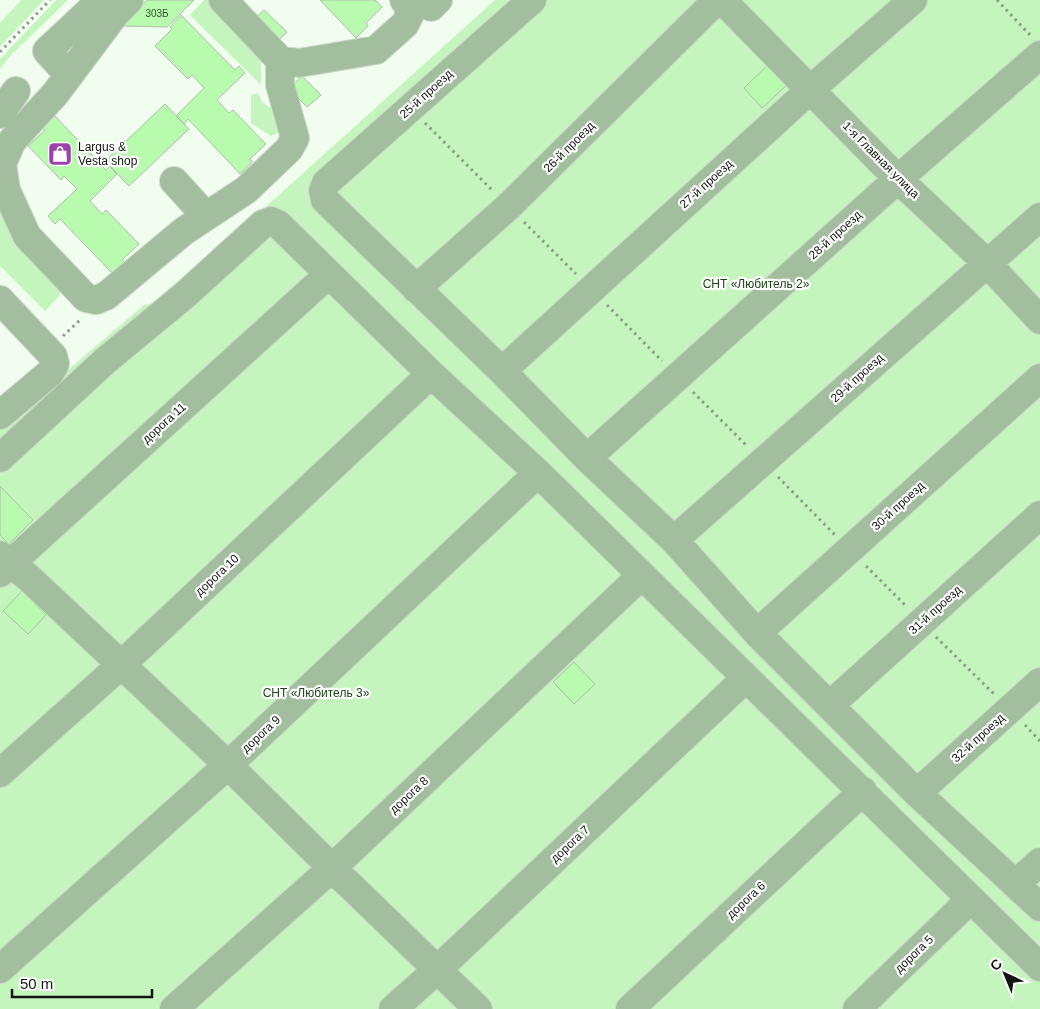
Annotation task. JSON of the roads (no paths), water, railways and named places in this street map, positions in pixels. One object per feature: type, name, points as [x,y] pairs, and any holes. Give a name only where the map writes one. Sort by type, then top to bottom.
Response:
[{"type":"street","points":[[223,0],[280,60],[299,63],[376,50],[405,24],[410,14],[404,0]]},
{"type":"street","name":"25-й проезд","points":[[416,289],[325,200],[323,191],[326,182],[532,0]]},
{"type":"street","name":"26-й проезд","points":[[416,289],[508,206],[718,0]]},
{"type":"street","name":"1-я Главная улица","points":[[722,0],[898,179],[986,263],[1040,320]]},
{"type":"street","name":"27-й проезд","points":[[502,371],[811,89],[912,0]]},
{"type":"street","points":[[122,7],[55,94],[12,142],[1,164],[3,193],[27,236],[86,298],[96,300],[106,296],[184,231],[246,190],[289,149],[295,138],[280,84],[280,60]]},
{"type":"street","name":"28-й проезд","points":[[587,458],[898,179],[1037,47]]},
{"type":"street","points":[[0,114],[16,90]]},
{"type":"street","points":[[174,181],[206,216]]},
{"type":"street","name":"29-й проезд","points":[[674,540],[1040,217]]},
{"type":"street","points":[[0,458],[105,361],[185,295],[263,224],[271,221],[278,224],[431,374],[538,474],[1040,966]]},
{"type":"street","name":"дорога 11","points":[[3,564],[329,274]]},
{"type":"street","points":[[416,289],[502,371],[587,458],[674,540],[757,633],[917,793],[1040,907]]},
{"type":"street","points":[[0,300],[53,356],[55,364],[50,373],[0,415]]},
{"type":"street","name":"дорога 10","points":[[0,773],[120,665],[431,374]]},
{"type":"street","name":"30-й проезд","points":[[757,633],[1040,378]]},
{"type":"street","name":"дорога 9","points":[[0,969],[228,765],[538,474]]},
{"type":"street","name":"31-й проезд","points":[[830,705],[1040,516]]},
{"type":"street","points":[[3,564],[29,578],[228,765],[478,1009]]},
{"type":"street","name":"дорога 8","points":[[174,1009],[332,868],[641,576]]},
{"type":"street","name":"дорога 7","points":[[393,1009],[437,970],[746,678]]},
{"type":"street","name":"32-й проезд","points":[[917,793],[1040,682]]},
{"type":"street","name":"дорога 6","points":[[630,1009],[863,791]]},
{"type":"street","points":[[1015,884],[1040,862]]},
{"type":"street","name":"дорога 5","points":[[857,1009],[971,898]]},
{"type":"place","name":"Largus & Vesta shop","points":[[60,154]]},
{"type":"park label","name":"СНТ «Любитель 2»","points":[[756,284]]},
{"type":"park label","name":"СНТ «Любитель 3»","points":[[316,693]]}]
